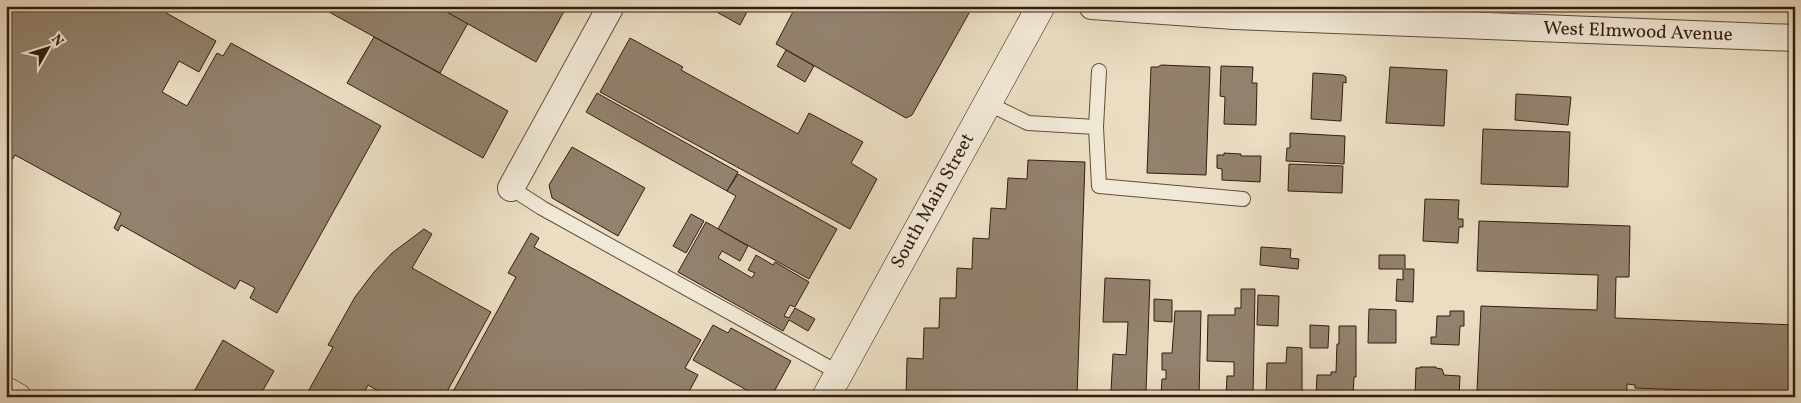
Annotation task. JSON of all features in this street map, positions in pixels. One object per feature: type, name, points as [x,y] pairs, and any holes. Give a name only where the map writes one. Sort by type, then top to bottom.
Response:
[{"type":"main road","name":"South Main Street","points":[[826,397],[1041,6]]},
{"type":"main road","points":[[6,391],[17,397]]},
{"type":"street","points":[[511,188],[611,6]]},
{"type":"street","name":"West Elmwood Avenue","points":[[1092,6],[1237,11],[1795,38]]},
{"type":"lane","points":[[1099,71],[1096,127],[1100,186],[1243,199]]},
{"type":"lane","points":[[987,103],[1028,123],[1096,127]]},
{"type":"lane","points":[[511,188],[542,208],[839,373]]},
{"type":"building","points":[[6,6],[154,6],[216,41],[199,72],[179,61],[162,92],[187,106],[217,53],[223,56],[231,43],[381,126],[277,313],[250,298],[255,288],[240,280],[235,289],[121,225],[118,231],[114,228],[121,213],[15,155],[10,164],[6,162]]},
{"type":"building","points":[[333,6],[436,6],[468,23],[440,73],[329,12]]},
{"type":"building","points":[[436,6],[567,6],[536,62]]},
{"type":"building","points":[[706,6],[750,6],[740,25]]},
{"type":"building","points":[[796,6],[973,6],[912,115],[906,118],[776,44]]},
{"type":"building","points":[[374,37],[508,111],[483,158],[347,83]]},
{"type":"building","points":[[630,38],[683,67],[681,70],[798,134],[809,113],[863,142],[851,163],[877,179],[850,229],[600,92]]},
{"type":"building","points":[[786,50],[814,66],[805,82],[777,66]]},
{"type":"building","points":[[1161,65],[1210,67],[1206,175],[1147,173],[1151,67]]},
{"type":"building","points":[[1221,66],[1253,67],[1252,83],[1257,83],[1256,125],[1224,124],[1225,97],[1220,96]]},
{"type":"building","points":[[1390,67],[1447,70],[1444,126],[1386,123]]},
{"type":"building","points":[[1313,73],[1343,75],[1346,77],[1346,83],[1343,82],[1341,121],[1311,119]]},
{"type":"building","points":[[597,93],[738,172],[727,191],[586,112]]},
{"type":"building","points":[[1516,94],[1571,97],[1568,125],[1515,120]]},
{"type":"building","points":[[1483,129],[1570,132],[1568,187],[1481,184]]},
{"type":"building","points":[[1290,133],[1345,136],[1344,164],[1286,161],[1287,148],[1290,148]]},
{"type":"building","points":[[572,147],[645,188],[618,236],[552,198],[549,185]]},
{"type":"building","points":[[1224,153],[1241,154],[1241,156],[1261,156],[1260,182],[1222,180],[1222,169],[1217,168],[1217,155],[1224,155]]},
{"type":"building","points":[[1028,160],[1085,162],[1077,397],[906,397],[907,358],[923,359],[924,328],[939,328],[940,298],[956,298],[957,268],[972,269],[973,238],[989,239],[991,208],[1006,209],[1008,178],[1027,179]]},
{"type":"building","points":[[1289,164],[1343,166],[1342,193],[1288,191]]},
{"type":"building","points":[[738,174],[837,229],[809,279],[718,229],[736,196],[727,191]]},
{"type":"building","points":[[1425,199],[1459,200],[1458,219],[1463,219],[1463,227],[1459,227],[1458,243],[1423,241]]},
{"type":"building","points":[[691,214],[704,221],[686,253],[673,246]]},
{"type":"building","points":[[1479,221],[1630,226],[1629,277],[1616,277],[1615,318],[1795,325],[1795,394],[1635,388],[1635,385],[1627,384],[1627,396],[1620,397],[1575,397],[1575,394],[1477,391],[1481,306],[1597,310],[1598,275],[1477,271]]},
{"type":"building","points":[[706,222],[748,246],[740,261],[722,251],[718,258],[752,278],[755,273],[748,270],[756,255],[773,265],[775,262],[809,282],[795,307],[790,305],[784,316],[789,318],[795,308],[815,319],[808,331],[789,320],[783,331],[678,272]]},
{"type":"building","points":[[424,229],[432,234],[412,268],[491,312],[444,397],[382,397],[383,394],[368,385],[362,397],[305,397],[333,347],[328,345],[355,297],[374,272],[392,253]]},
{"type":"building","points":[[531,233],[539,238],[534,247],[701,340],[685,368],[698,375],[686,397],[450,397],[516,277],[508,273]]},
{"type":"building","points":[[1261,247],[1291,249],[1290,258],[1299,259],[1298,269],[1260,265]]},
{"type":"building","points":[[1379,255],[1405,255],[1405,269],[1414,269],[1413,302],[1396,301],[1397,279],[1403,280],[1403,269],[1379,269]]},
{"type":"building","points":[[1105,278],[1150,280],[1146,392],[1135,391],[1135,396],[1122,396],[1122,391],[1111,391],[1113,354],[1126,355],[1128,322],[1103,322]]},
{"type":"building","points":[[1241,289],[1255,289],[1253,397],[1226,397],[1227,376],[1234,376],[1234,362],[1207,361],[1208,315],[1235,315],[1235,308],[1241,308]]},
{"type":"building","points":[[1258,295],[1279,296],[1278,326],[1257,325]]},
{"type":"building","points":[[1154,299],[1172,300],[1172,322],[1154,321]]},
{"type":"building","points":[[1369,309],[1396,310],[1396,343],[1368,343]]},
{"type":"building","points":[[1175,311],[1201,311],[1199,397],[1161,395],[1162,379],[1166,379],[1166,370],[1162,370],[1162,353],[1172,353]]},
{"type":"building","points":[[1450,311],[1464,311],[1464,326],[1460,326],[1459,345],[1431,344],[1431,337],[1436,337],[1437,316],[1450,316]]},
{"type":"building","points":[[713,325],[728,333],[731,328],[791,361],[771,397],[759,397],[693,360]]},
{"type":"building","points":[[1310,325],[1329,326],[1328,348],[1310,348]]},
{"type":"building","points":[[1339,326],[1356,326],[1356,377],[1354,377],[1353,397],[1316,397],[1317,375],[1331,375],[1331,372],[1336,372]]},
{"type":"building","points":[[223,340],[274,371],[259,397],[191,397]]},
{"type":"building","points":[[1287,347],[1302,348],[1302,391],[1304,391],[1304,397],[1266,397],[1267,363],[1286,363]]},
{"type":"building","points":[[1436,367],[1442,369],[1444,375],[1460,376],[1459,397],[1415,397],[1416,368]]}]
